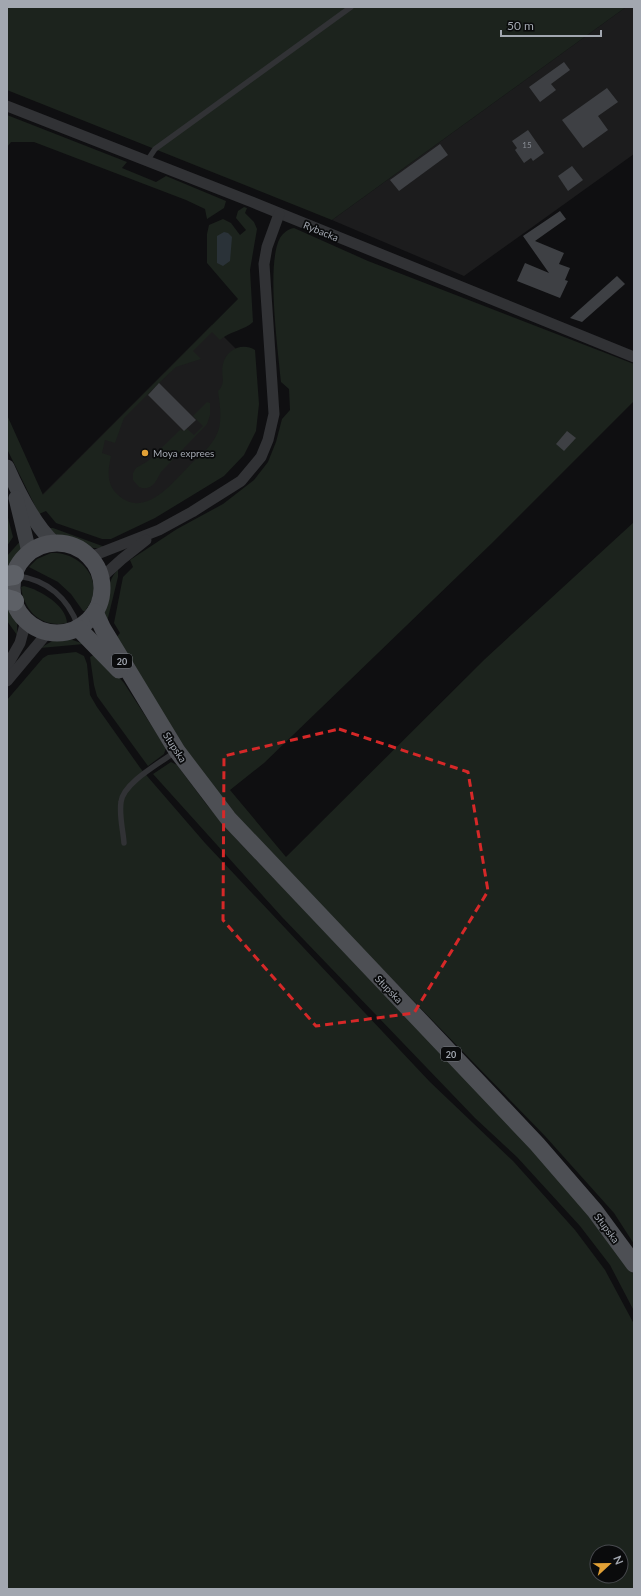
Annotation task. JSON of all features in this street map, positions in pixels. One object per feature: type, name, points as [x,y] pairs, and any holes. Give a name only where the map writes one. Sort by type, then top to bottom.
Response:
[{"type":"main road","points":[[8,470],[42,531],[54,543]]},
{"type":"main road","points":[[8,470],[29,552]]},
{"type":"main road","points":[[54,543],[74,546],[90,557],[101,578],[101,596],[95,612],[78,628],[64,632],[48,632],[33,626],[26,621],[10,600],[12,593],[10,576],[20,562],[29,552],[41,546],[54,543]]},
{"type":"main road","name":"Słupska","points":[[95,612],[103,630],[150,709],[177,751],[213,800],[258,852],[537,1144],[595,1212],[634,1264]]},
{"type":"main road","name":"Słupska","points":[[78,628],[116,666],[150,709]]},
{"type":"street","name":"Rybacka","points":[[7,106],[634,357]]},
{"type":"street","points":[[101,578],[122,559],[159,530],[241,481],[256,464],[268,440],[273,422],[274,406],[264,264],[267,247],[279,214]]},
{"type":"street","points":[[90,557],[159,530]]},
{"type":"street","points":[[7,666],[20,643],[26,621]]},
{"type":"street","points":[[7,681],[48,632]]},
{"type":"lane","points":[[147,161],[155,149],[350,7]]},
{"type":"lane","points":[[10,576],[38,581],[54,591],[68,605],[78,628]]},
{"type":"lane","points":[[124,843],[121,813],[121,801],[124,793],[138,779],[177,751]]},
{"type":"highlighted area","points":[[339,729],[468,772],[488,891],[414,1013],[316,1026],[223,920],[224,756]]},
{"type":"shaded area","points":[[7,7],[626,7],[332,220],[7,90]]},
{"type":"shaded area","points":[[626,7],[634,7],[634,154],[464,276],[332,220]]},
{"type":"shaded area","points":[[7,115],[127,162],[122,168],[156,182],[166,176],[226,201],[224,208],[207,219],[205,209],[186,200],[34,142],[11,142],[7,147]]},
{"type":"shaded area","points":[[244,207],[247,208],[245,213],[254,222],[257,229],[250,270],[253,322],[220,340],[212,332],[193,351],[201,359],[176,367],[159,383],[124,418],[115,443],[105,440],[102,453],[111,456],[109,481],[113,490],[127,501],[137,503],[147,501],[165,490],[204,452],[216,436],[220,426],[220,403],[218,391],[221,388],[223,381],[223,364],[227,355],[231,351],[240,347],[245,347],[255,350],[259,404],[256,431],[244,455],[224,476],[155,518],[111,539],[102,539],[56,523],[46,511],[39,514],[7,449],[7,415],[43,495],[238,299],[207,263],[207,234],[209,225],[223,219],[231,223],[240,235],[246,230],[236,218],[238,211]]},
{"type":"shaded area","points":[[294,228],[368,261],[634,364],[634,401],[491,544],[264,763],[230,790],[286,857],[485,659],[634,522],[634,1244],[614,1213],[545,1136],[249,832],[191,759],[115,639],[120,633],[114,623],[123,577],[133,567],[130,560],[177,529],[223,504],[254,480],[268,462],[276,442],[282,419],[290,410],[289,389],[281,382],[273,286],[276,250],[280,238],[290,229]]},
{"type":"shaded area","points":[[224,232],[228,233],[232,237],[230,261],[223,266],[217,263],[217,236]]},
{"type":"shaded area","name":"Moya exprees","points":[[212,325],[242,355],[248,411],[160,499],[130,513],[42,495]]},
{"type":"shaded area","points":[[207,402],[210,403],[210,415],[207,424],[161,472],[153,485],[147,488],[139,487],[133,480],[133,473],[136,468],[148,461],[181,429],[182,431],[186,428],[194,435],[203,426],[193,416]]},
{"type":"shaded area","points":[[7,514],[13,537],[7,546]]},
{"type":"shaded area","points":[[47,528],[53,528],[105,547],[89,547],[58,535]]},
{"type":"shaded area","points":[[23,538],[22,547],[17,559],[7,568],[7,556]]},
{"type":"shaded area","points":[[51,553],[73,557],[88,571],[93,580],[94,590],[91,601],[85,611],[83,611],[71,594],[58,582],[29,567],[37,559]]},
{"type":"shaded area","points":[[118,569],[118,577],[106,626],[106,596],[110,582]]},
{"type":"shaded area","points":[[24,586],[37,591],[57,604],[66,616],[67,623],[50,623],[42,620],[30,611],[23,596],[21,587]]},
{"type":"shaded area","points":[[7,605],[17,620],[17,635],[7,621]]},
{"type":"shaded area","points":[[56,639],[70,639],[84,644],[40,648]]},
{"type":"shaded area","points":[[76,652],[84,656],[87,664],[90,695],[141,769],[205,843],[430,1082],[513,1161],[575,1230],[605,1270],[634,1324],[634,1589],[7,1589],[7,700],[43,658],[48,655]]},
{"type":"shaded area","points":[[97,653],[124,683],[166,748],[164,754],[148,766],[97,696],[90,657]]},
{"type":"shaded area","points":[[171,762],[177,765],[207,805],[238,841],[532,1148],[607,1237],[634,1275],[634,1311],[610,1265],[580,1226],[517,1157],[475,1118],[282,917],[153,774]]},
{"type":"building","points":[[564,62],[570,70],[551,84],[556,90],[540,102],[529,87]]},
{"type":"building","points":[[607,88],[618,102],[598,116],[608,130],[583,148],[562,120]]},
{"type":"building","points":[[528,130],[544,153],[533,161],[531,158],[524,163],[515,150],[517,148],[512,141]]},
{"type":"building","points":[[440,144],[448,155],[399,191],[390,180]]},
{"type":"building","points":[[572,166],[583,180],[568,191],[558,176]]},
{"type":"building","points":[[560,211],[566,219],[535,241],[564,253],[559,264],[570,268],[565,280],[568,281],[560,298],[517,281],[525,263],[549,273],[523,236]]},
{"type":"building","points":[[617,276],[625,284],[582,322],[570,318]]},
{"type":"building","points":[[159,383],[196,420],[184,431],[148,395]]},
{"type":"building","points":[[567,431],[576,438],[564,451],[556,444]]},
{"type":"place","name":"Moya exprees","points":[[145,453]]}]
